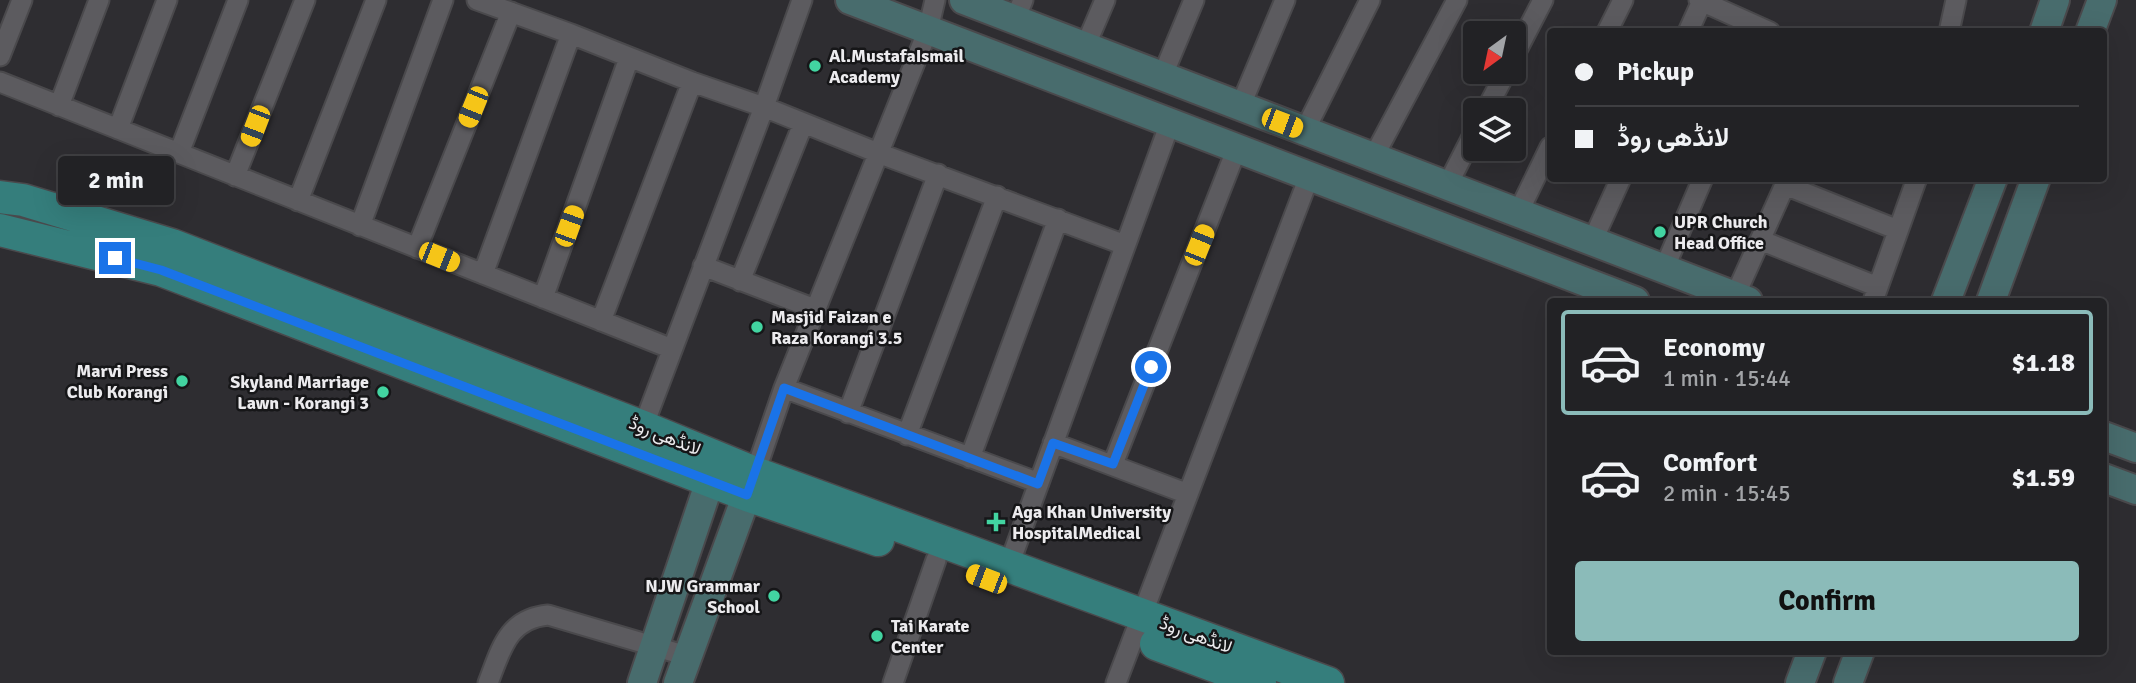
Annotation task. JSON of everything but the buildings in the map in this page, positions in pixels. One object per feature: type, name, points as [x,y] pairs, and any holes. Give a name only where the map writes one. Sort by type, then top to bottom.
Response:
[{"type":"main road","name":"لانڈھی روڈ","points":[[0,197],[23,200],[172,245],[643,427],[713,468]]},
{"type":"main road","name":"لانڈھی روڈ","points":[[0,230],[161,270],[713,468],[936,560],[1138,626],[1328,683]]},
{"type":"main road","name":"لانڈھی روڈ","points":[[751,484],[1009,565],[1260,683]]},
{"type":"street","points":[[0,56],[22,0]]},
{"type":"street","points":[[59,106],[99,0]]},
{"type":"street","points":[[118,129],[167,0]]},
{"type":"street","points":[[179,153],[238,0]]},
{"type":"street","points":[[235,176],[304,0]]},
{"type":"street","points":[[298,201],[376,0]]},
{"type":"street","points":[[360,226],[443,0]]},
{"type":"street","points":[[477,0],[1125,245]]},
{"type":"street","points":[[643,427],[802,0]]},
{"type":"street","points":[[850,0],[1627,298]]},
{"type":"street","points":[[678,683],[784,388],[928,30],[935,0]]},
{"type":"street","points":[[964,0],[1019,10],[1084,47],[1739,298]]},
{"type":"street","points":[[1084,47],[1105,0]]},
{"type":"street","points":[[1162,77],[1194,0]]},
{"type":"street","points":[[1113,464],[1226,144],[1234,105],[1285,0]]},
{"type":"street","points":[[1304,132],[1370,0]]},
{"type":"street","points":[[1373,158],[1457,0]]},
{"type":"street","points":[[1526,33],[1543,0]]},
{"type":"street","points":[[1609,28],[1623,0]]},
{"type":"street","points":[[1950,28],[1956,0]]},
{"type":"street","points":[[2045,28],[2055,0]]},
{"type":"street","points":[[2092,28],[2102,0]]},
{"type":"street","points":[[1690,28],[1700,1],[1762,28]]},
{"type":"street","points":[[417,248],[511,12]]},
{"type":"street","points":[[483,274],[571,34]]},
{"type":"street","points":[[543,298],[629,58]]},
{"type":"street","points":[[0,82],[672,349]]},
{"type":"street","points":[[601,321],[692,82]]},
{"type":"street","points":[[1009,565],[1170,123]]},
{"type":"street","points":[[740,281],[803,124]]},
{"type":"street","points":[[1518,213],[1547,153]]},
{"type":"street","points":[[1447,186],[1463,155]]},
{"type":"street","points":[[848,413],[938,174]]},
{"type":"street","points":[[1116,683],[1309,177]]},
{"type":"street","points":[[1592,242],[1619,182]]},
{"type":"street","points":[[1648,298],[1701,182]]},
{"type":"street","points":[[1742,298],[1760,240],[1786,182],[1898,230]]},
{"type":"street","points":[[1760,240],[1875,294],[1916,182]]},
{"type":"street","points":[[1947,298],[1991,182]]},
{"type":"street","points":[[1992,298],[2035,182]]},
{"type":"street","points":[[907,435],[997,196]]},
{"type":"street","points":[[970,458],[1058,219]]},
{"type":"street","points":[[703,266],[815,309]]},
{"type":"street","points":[[784,388],[1038,484]]},
{"type":"street","points":[[2107,437],[2136,448]]},
{"type":"street","points":[[1053,443],[1188,494]]},
{"type":"street","points":[[642,683],[713,468]]},
{"type":"street","points":[[2107,479],[2136,490]]},
{"type":"street","points":[[892,683],[936,560]]},
{"type":"street","points":[[488,683],[505,641],[514,628],[535,616],[548,615],[687,656]]},
{"type":"street","points":[[1800,683],[1810,655]]},
{"type":"street","points":[[1847,683],[1858,655]]},
{"type":"place","name":"Al.MustafaIsmail Academy","points":[[815,66]]},
{"type":"place","name":"UPR Church Head Office","points":[[1660,232]]},
{"type":"place","name":"Masjid Faizan e Raza Korangi 3.5","points":[[757,327]]},
{"type":"place","name":"Marvi Press Club Korangi","points":[[182,381]]},
{"type":"place","name":"Skyland Marriage Lawn - Korangi 3","points":[[383,392]]},
{"type":"place","name":"Aga Khan University HospitalMedical","points":[[996,522]]},
{"type":"place","name":"NJW Grammar School","points":[[774,596]]},
{"type":"place","name":"Tai Karate Center","points":[[877,636]]},
{"type":"route","points":[[115,258],[161,270],[747,495],[784,388],[1038,484],[1053,443],[1113,464],[1151,367]]}]
